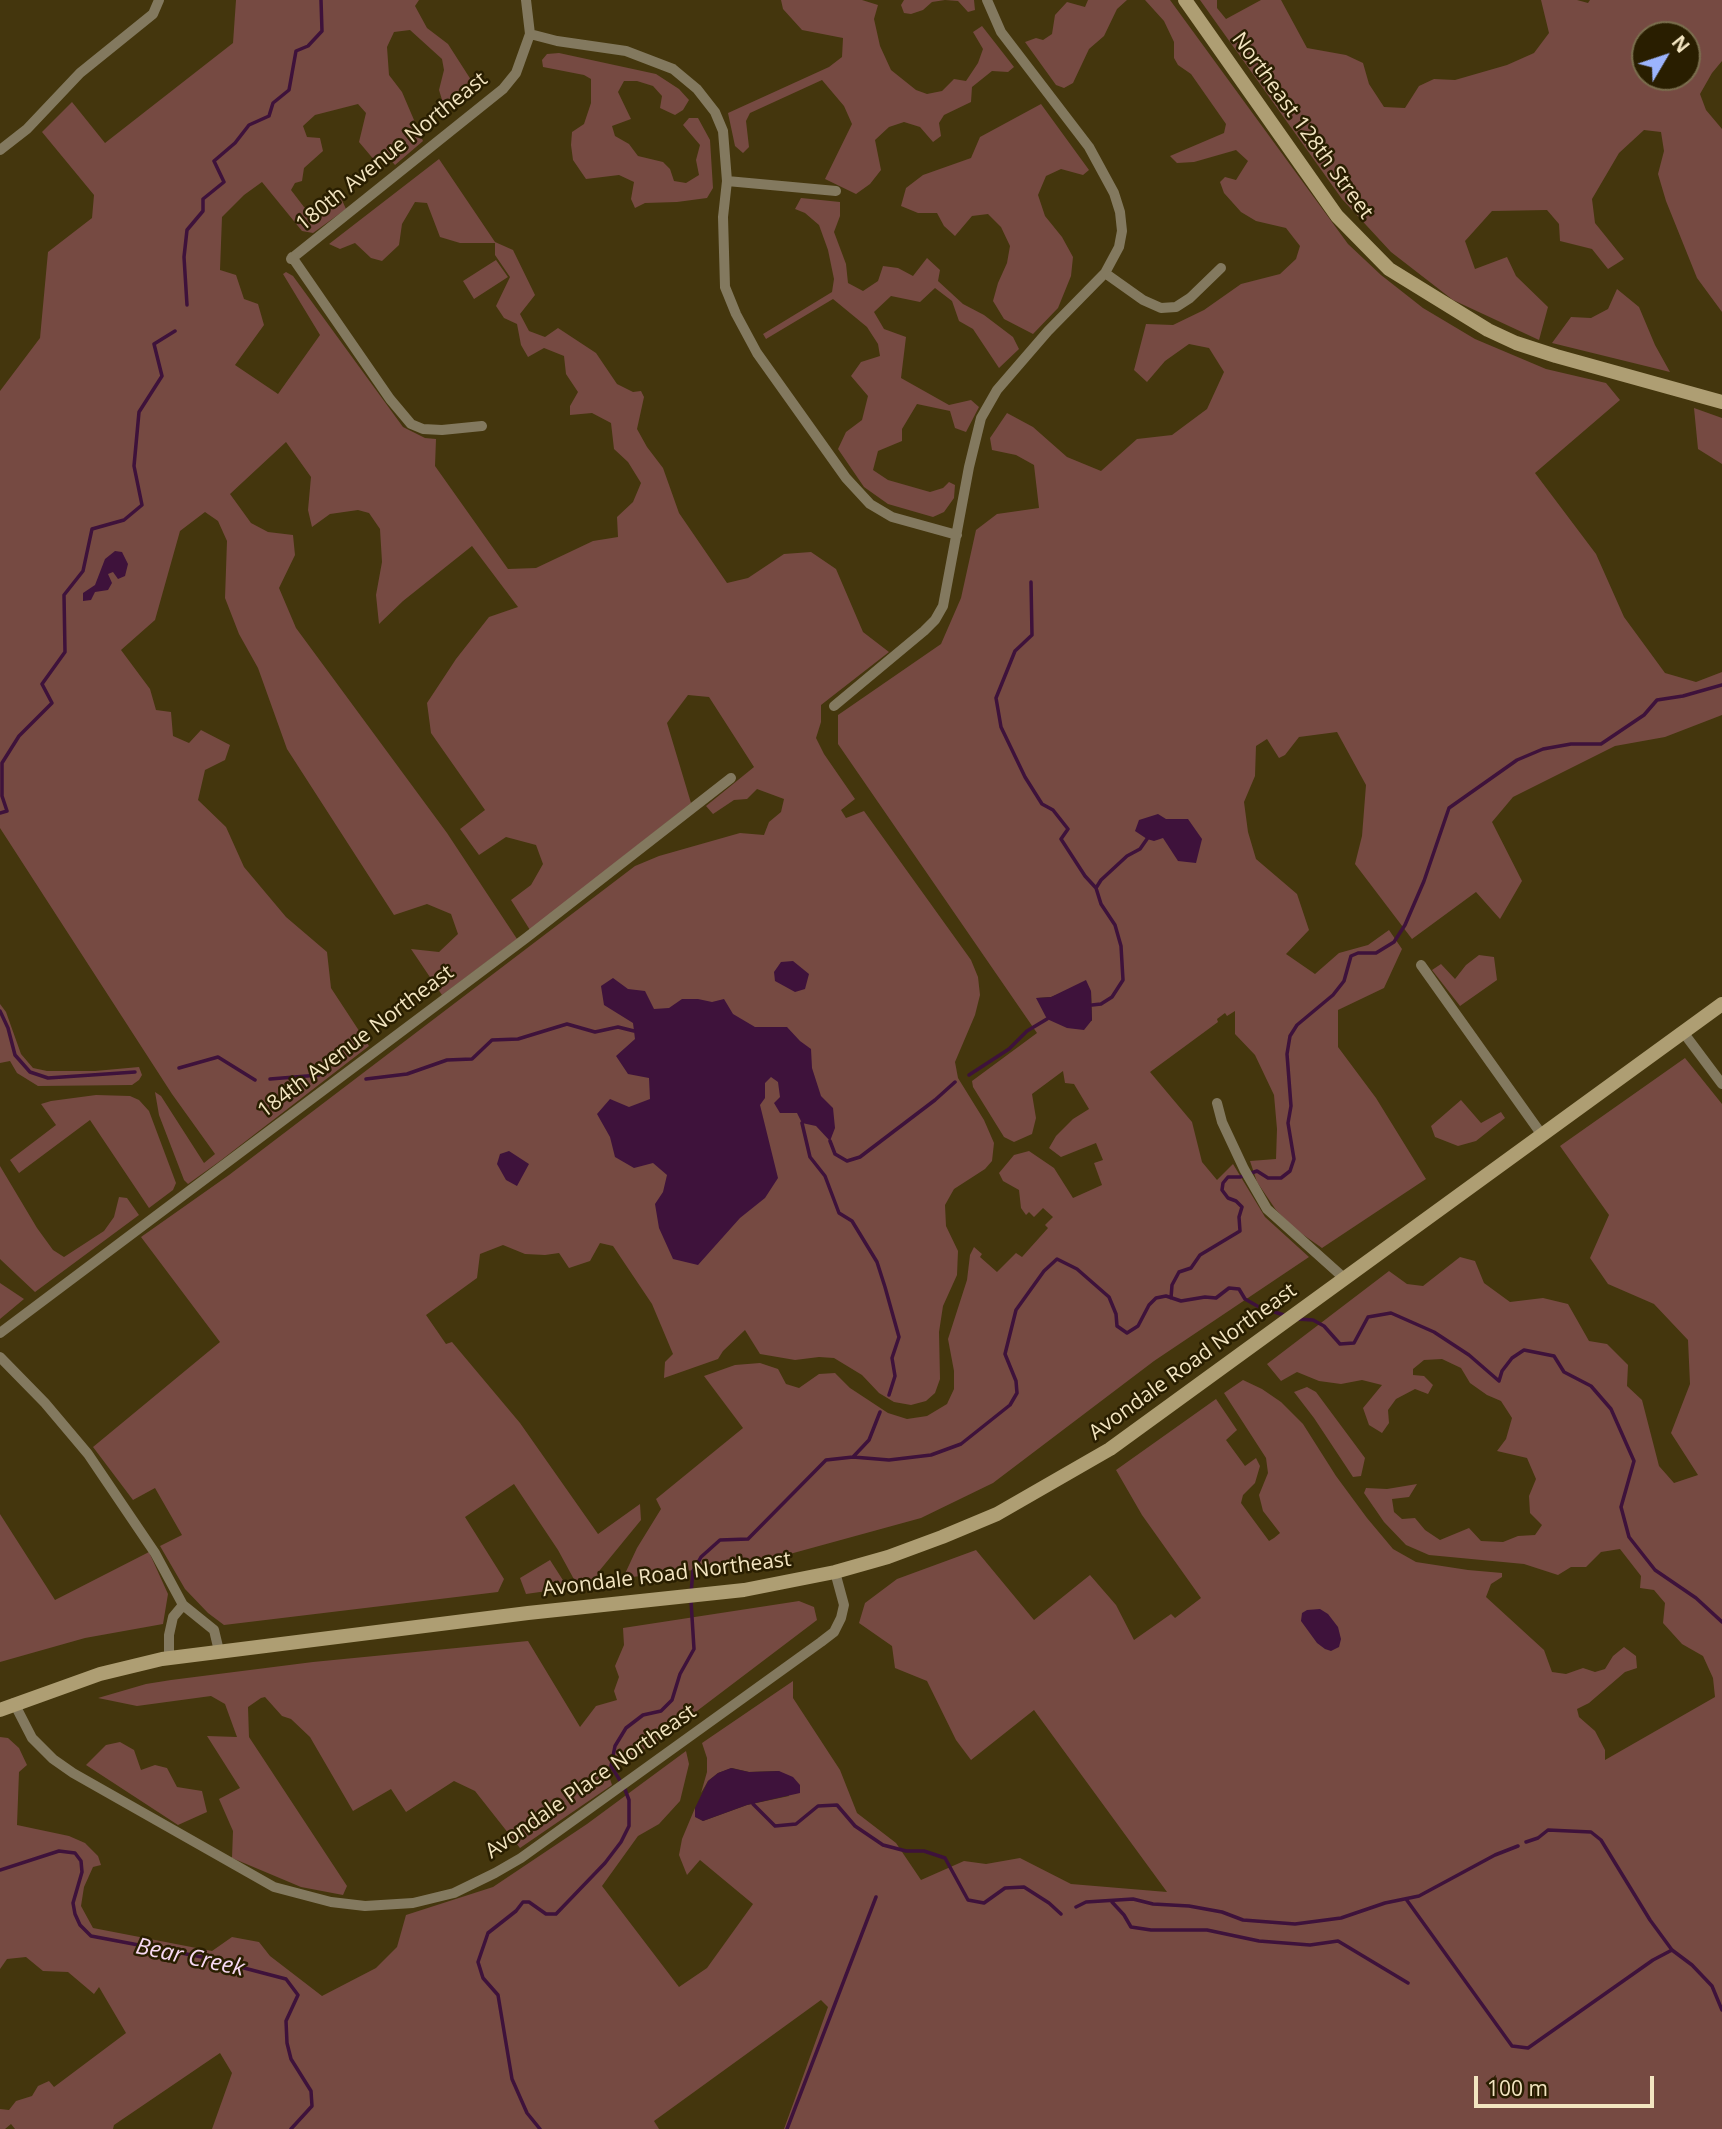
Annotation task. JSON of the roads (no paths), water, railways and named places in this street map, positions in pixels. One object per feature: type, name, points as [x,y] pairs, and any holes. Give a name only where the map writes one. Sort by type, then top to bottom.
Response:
[{"type":"main road","name":"Northeast 128th Street","points":[[1185,0],[1337,216],[1389,269],[1488,330],[1542,352],[1722,402]]},
{"type":"main road","name":"Avondale Road Northeast","points":[[0,1710],[100,1674],[169,1658],[528,1612],[723,1593],[790,1583],[888,1557],[942,1537],[992,1516],[1034,1494],[1110,1448],[1722,1004]]},
{"type":"street","points":[[0,150],[27,129],[80,73],[153,13],[159,0]]},
{"type":"street","points":[[526,0],[530,34],[557,41],[626,51],[673,69],[696,89],[715,112],[723,131],[727,181],[723,255],[725,287],[757,353],[846,478],[870,505],[892,517],[957,534]]},
{"type":"street","points":[[834,706],[934,620],[943,606],[981,418],[997,390],[1048,331],[1105,273],[1118,247],[1122,231],[1114,193],[1089,147],[1026,68],[1001,32],[986,0]]},
{"type":"street","name":"180th Avenue Northeast","points":[[482,426],[442,430],[423,429],[411,424],[390,399],[291,258],[503,89],[516,73],[530,34]]},
{"type":"street","points":[[727,181],[836,191]]},
{"type":"street","points":[[1105,273],[1143,300],[1161,307],[1176,307],[1190,298],[1221,268]]},
{"type":"street","name":"184th Avenue Northeast","points":[[0,1333],[527,938],[731,778]]},
{"type":"street","points":[[1422,965],[1542,1135]]},
{"type":"street","points":[[1683,1032],[1722,1084]]},
{"type":"street","points":[[1217,1103],[1222,1122],[1267,1209],[1344,1279]]},
{"type":"street","points":[[0,1357],[45,1403],[88,1454],[155,1552],[183,1605],[214,1630],[219,1651]]},
{"type":"street","name":"Avondale Place Northeast","points":[[14,1703],[32,1738],[53,1759],[274,1887],[331,1902],[383,1907],[413,1903],[454,1893],[495,1873],[534,1849],[834,1632],[844,1605],[835,1572]]},
{"type":"street","points":[[169,1658],[173,1617],[183,1605]]},
{"type":"waterway","points":[[187,305],[184,257],[187,230],[203,211],[203,199],[224,182],[214,161],[235,143],[249,125],[269,116],[273,103],[289,90],[296,51],[308,46],[322,31],[321,0]]},
{"type":"waterway","points":[[0,813],[7,811],[2,796],[2,763],[19,736],[52,703],[42,684],[65,652],[64,595],[83,571],[92,529],[124,520],[142,505],[134,466],[139,412],[162,376],[154,344],[175,331]]},
{"type":"waterway","points":[[1031,582],[1032,635],[1015,651],[996,698],[1001,727],[1025,777],[1042,804],[1053,810],[1068,829],[1061,839],[1096,888],[1101,904],[1115,925],[1121,946],[1123,980],[1112,997],[1101,1004],[1092,1005]]},
{"type":"waterway","points":[[1171,1298],[1172,1285],[1179,1272],[1191,1268],[1200,1255],[1240,1231],[1239,1217],[1242,1207],[1228,1198],[1222,1190],[1228,1177],[1240,1177],[1257,1171],[1268,1178],[1281,1178],[1290,1171],[1294,1159],[1288,1123],[1291,1106],[1287,1054],[1290,1036],[1297,1025],[1333,995],[1344,981],[1351,956],[1358,953],[1376,953],[1394,942],[1405,925],[1424,881],[1449,808],[1517,760],[1543,749],[1571,744],[1601,744],[1644,715],[1657,700],[1722,685]]},
{"type":"waterway","points":[[1096,888],[1127,856],[1140,849],[1147,839]]},
{"type":"waterway","points":[[0,1011],[15,1055],[30,1072],[48,1078],[135,1072]]},
{"type":"waterway","points":[[969,1075],[1009,1049],[1027,1031],[1047,1019]]},
{"type":"waterway","points":[[366,1079],[407,1074],[447,1060],[472,1059],[492,1040],[518,1039],[567,1024],[595,1032],[618,1027],[634,1031]]},
{"type":"waterway","points":[[179,1068],[218,1057],[255,1080]]},
{"type":"waterway","points":[[270,1079],[319,1075]]},
{"type":"waterway","points":[[830,1141],[835,1154],[847,1161],[860,1157],[955,1082]]},
{"type":"waterway","points":[[802,1123],[810,1157],[825,1176],[839,1213],[852,1221],[877,1262],[885,1287],[899,1337],[892,1358],[895,1376],[889,1395]]},
{"type":"waterway","name":"Bear Creek","points":[[691,1593],[693,1571],[701,1557],[720,1540],[748,1539],[826,1460],[853,1457],[889,1460],[931,1455],[961,1444],[1010,1405],[1017,1393],[1016,1381],[1005,1354],[1016,1310],[1044,1271],[1057,1259],[1077,1269],[1109,1297],[1116,1314],[1117,1326],[1127,1333],[1138,1326],[1149,1305],[1156,1298],[1166,1296],[1181,1301],[1216,1298],[1229,1288],[1239,1289],[1245,1299],[1259,1307],[1287,1316]]},
{"type":"waterway","name":"Bear Creek","points":[[1297,1319],[1313,1320],[1324,1326],[1340,1344],[1354,1343],[1368,1317],[1391,1313],[1434,1332],[1469,1355],[1499,1381],[1502,1371],[1512,1358],[1524,1350],[1554,1356],[1564,1372],[1591,1386],[1611,1409],[1634,1461],[1621,1507],[1629,1537],[1655,1570],[1696,1598],[1722,1622]]},
{"type":"waterway","points":[[853,1457],[869,1440],[880,1412]]},
{"type":"waterway","name":"Bear Creek","points":[[540,2129],[527,2113],[512,2079],[498,1995],[483,1978],[478,1962],[488,1933],[523,1902],[529,1902],[546,1914],[556,1914],[605,1863],[621,1842],[629,1826],[629,1800],[611,1766],[615,1746],[626,1728],[643,1715],[661,1711],[672,1700],[680,1674],[694,1649],[691,1601]]},
{"type":"waterway","points":[[753,1804],[775,1826],[796,1824],[818,1806],[837,1805],[855,1826],[883,1845],[906,1851],[924,1851],[945,1858],[968,1900],[984,1903],[1005,1888],[1024,1887],[1061,1914]]},
{"type":"waterway","points":[[1526,1842],[1538,1838],[1548,1830],[1591,1832],[1601,1840],[1650,1920],[1672,1950],[1692,1965],[1712,1986],[1722,2010]]},
{"type":"waterway","points":[[1076,1907],[1086,1902],[1133,1899],[1222,1912],[1243,1920],[1295,1924],[1341,1918],[1385,1903],[1419,1896],[1495,1855],[1518,1846]]},
{"type":"waterway","name":"Bear Creek","points":[[0,1870],[59,1851],[75,1853],[81,1861],[82,1872],[73,1903],[75,1914],[80,1925],[91,1936],[202,1957],[286,1979],[298,1995],[286,2021],[287,2043],[291,2059],[311,2091],[312,2106],[291,2129]]},
{"type":"waterway","points":[[787,2129],[876,1897]]},
{"type":"waterway","points":[[1406,1899],[1512,2046],[1528,2048],[1653,1960],[1672,1950]]},
{"type":"waterway","points":[[1112,1902],[1131,1927],[1151,1930],[1207,1930],[1259,1941],[1310,1945],[1338,1941],[1408,1983]]}]
